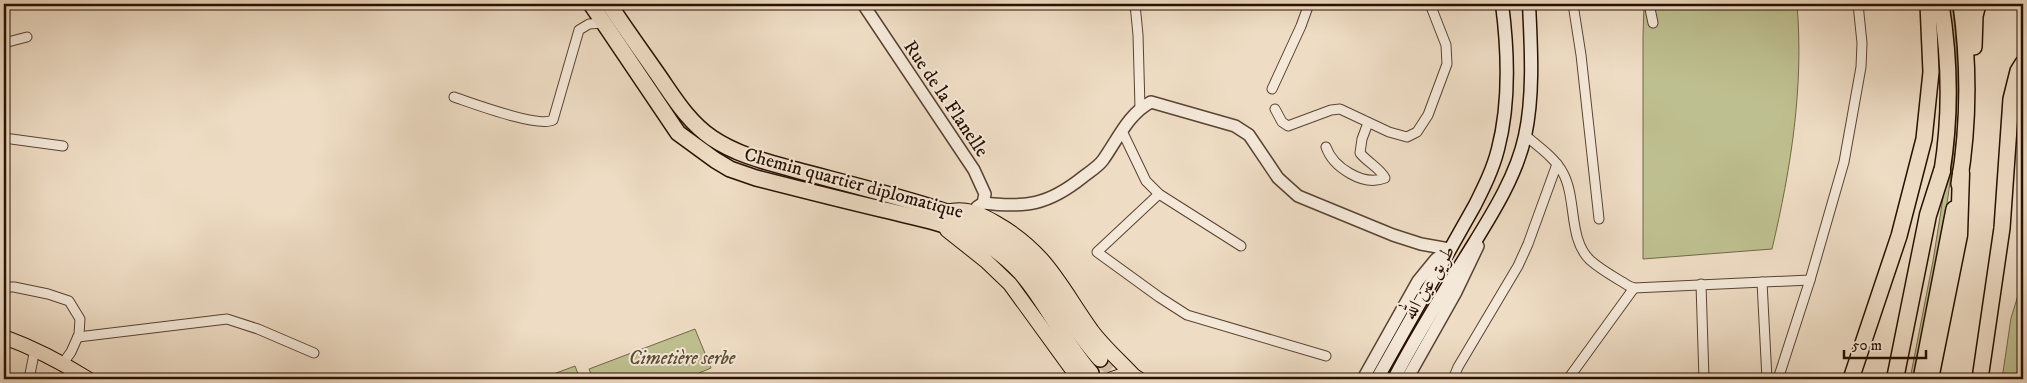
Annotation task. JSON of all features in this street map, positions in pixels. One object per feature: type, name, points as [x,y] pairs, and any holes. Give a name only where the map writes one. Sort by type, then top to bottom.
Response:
[{"type":"highway","name":"Chemin quartier diplomatique","points":[[591,4],[678,133],[704,154],[730,169],[756,178],[943,218],[983,242],[1021,273],[1045,307],[1085,376]]},
{"type":"highway","points":[[609,4],[688,118],[711,137],[736,152],[943,218],[980,225],[1021,254],[1040,275],[1088,345],[1107,358]]},
{"type":"highway","points":[[1850,379],[1899,236],[1921,153],[1931,79],[1928,4]]},
{"type":"highway","points":[[1903,379],[1924,276],[1947,136],[1947,49],[1941,4]]},
{"type":"highway","points":[[1961,4],[1966,57],[1966,113]]},
{"type":"highway","points":[[1930,379],[1958,235],[1966,113],[1973,68],[1975,16],[1978,4]]},
{"type":"highway","points":[[1980,379],[2002,228],[2011,99],[2016,77],[2023,63]]},
{"type":"highway","points":[[1895,379],[1928,214],[1942,171]]},
{"type":"highway","points":[[1921,379],[1961,173]]},
{"type":"main road","name":"طريق عين الله","points":[[1377,379],[1481,193],[1499,148],[1507,64],[1502,4]]},
{"type":"main road","name":"طريق عين الله","points":[[1394,379],[1432,310],[1497,206],[1526,136],[1530,85],[1528,4]]},
{"type":"main road","points":[[1085,376],[1051,339],[1010,284],[963,241],[943,218],[956,209],[977,206],[1020,237],[1048,264],[1092,330],[1107,358],[1136,378]]},
{"type":"main road","points":[[4,338],[35,349],[88,379]]},
{"type":"main road","points":[[1051,339],[1069,379]]},
{"type":"main road","points":[[1107,358],[1150,379]]},
{"type":"main road","points":[[1112,379],[1124,375],[1136,378]]},
{"type":"street","name":"Rue de la Flanelle","points":[[863,4],[974,170],[984,194],[977,206]]},
{"type":"street","points":[[1136,4],[1140,108]]},
{"type":"street","points":[[1272,89],[1309,4]]},
{"type":"street","points":[[1275,109],[1282,122],[1288,126],[1331,110],[1340,109],[1389,132],[1408,137],[1418,132],[1428,115],[1447,64],[1448,53],[1430,4]]},
{"type":"street","points":[[1572,4],[1581,55],[1599,218]]},
{"type":"street","points":[[1649,4],[1653,23]]},
{"type":"street","points":[[1778,379],[1810,280],[1844,162],[1850,109],[1861,67],[1862,43],[1858,4]]},
{"type":"street","points":[[454,97],[533,122],[550,122],[553,120],[579,30],[589,24],[603,23]]},
{"type":"street","points":[[4,43],[27,37]]},
{"type":"street","points":[[977,206],[1040,203],[1060,194],[1101,163],[1140,108],[1152,102],[1235,126],[1249,135],[1278,178],[1298,196],[1394,235],[1448,250]]},
{"type":"street","points":[[1326,147],[1336,164],[1348,172],[1367,180],[1377,181],[1384,178],[1382,173],[1367,162],[1360,153],[1362,139],[1368,123]]},
{"type":"street","points":[[1122,131],[1146,181],[1159,194],[1240,246]]},
{"type":"street","points":[[1526,136],[1557,164],[1568,184],[1581,247],[1590,260],[1628,286],[1634,288],[1810,280]]},
{"type":"street","points":[[4,138],[63,146]]},
{"type":"street","points":[[1453,379],[1458,367],[1518,266],[1557,164]]},
{"type":"street","points":[[1159,194],[1097,252],[1152,293],[1187,315],[1326,356]]},
{"type":"street","points":[[1407,379],[1456,292],[1497,206]]},
{"type":"street","points":[[1363,379],[1418,281],[1436,259],[1448,250]]},
{"type":"street","points":[[1762,282],[1767,379]]},
{"type":"street","points":[[1701,284],[1704,379]]},
{"type":"street","points":[[4,287],[14,287],[48,294],[69,301],[80,319],[78,336],[72,352],[62,363]]},
{"type":"street","points":[[1568,379],[1634,288]]},
{"type":"street","points":[[78,336],[226,318],[258,329],[314,353]]},
{"type":"street","points":[[29,379],[35,349]]},
{"type":"green space","points":[[1644,4],[1797,4],[1799,66],[1794,127],[1785,188],[1772,249],[1643,259]]},
{"type":"green space","points":[[1948,4],[1952,4],[1957,50],[1957,97],[1954,143],[1942,236],[1916,375],[1915,379],[1910,379],[1933,261],[1948,166]]},
{"type":"green space","points":[[2023,279],[2023,379],[2002,379],[2011,318]]},
{"type":"green space","name":"Cimetière serbe","points":[[695,329],[711,368],[687,379],[593,379],[589,369]]},
{"type":"green space","points":[[575,366],[580,379],[540,379]]},
{"type":"tunnel","points":[[1100,359],[1124,379]]}]
